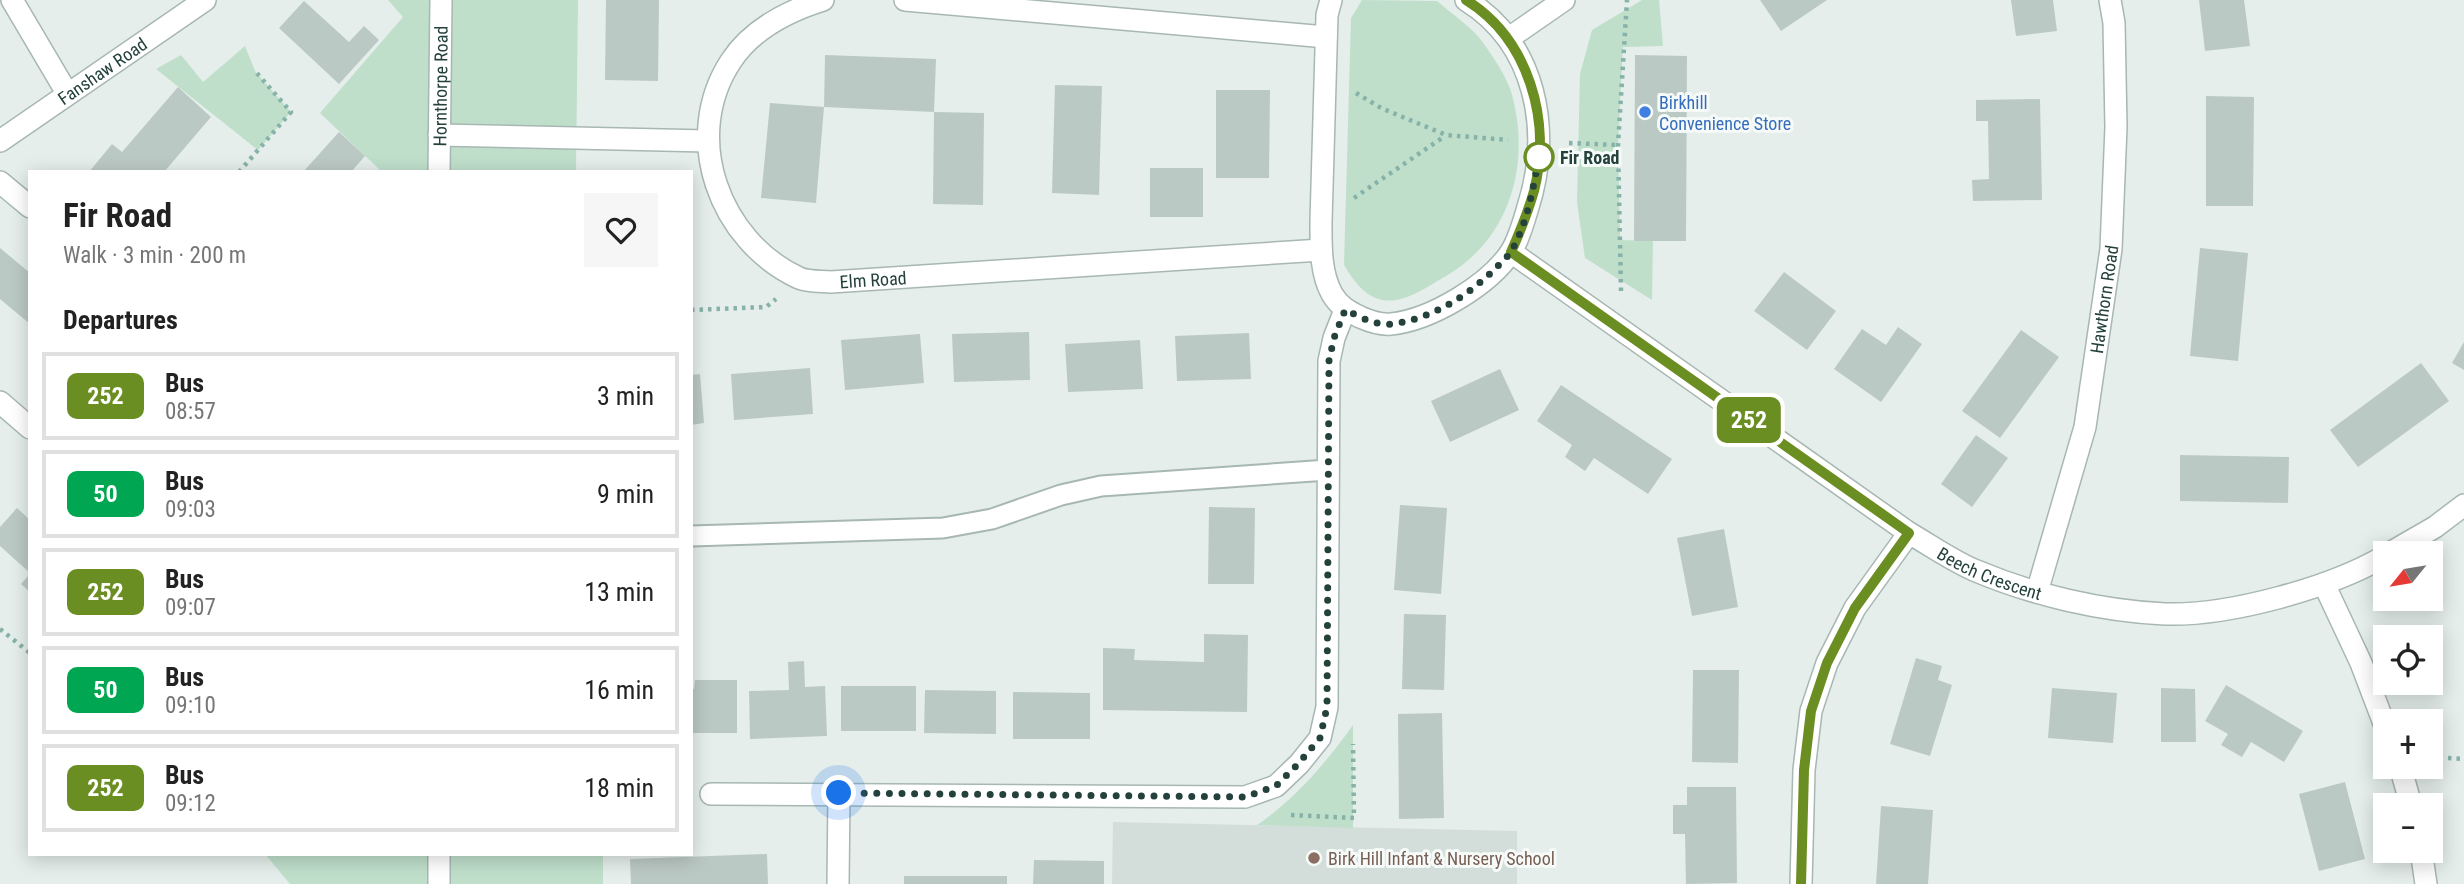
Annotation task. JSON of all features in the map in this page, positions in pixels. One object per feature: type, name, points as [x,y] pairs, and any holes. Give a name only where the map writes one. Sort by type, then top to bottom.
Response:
[{"type":"street","points":[[12,0],[67,93]]},
{"type":"street","name":"Fanshaw Road","points":[[0,141],[205,0]]},
{"type":"street","name":"Hornthorpe Road","points":[[439,170],[441,0]]},
{"type":"street","name":"Elm Road","points":[[823,0],[796,9],[757,33],[731,61],[713,99],[707,141],[716,186],[734,222],[762,254],[802,279],[831,282],[1321,250]]},
{"type":"street","points":[[905,0],[1326,37]]},
{"type":"street","points":[[1331,0],[1326,37],[1321,221],[1321,250],[1325,275],[1332,295],[1345,310],[1371,321],[1389,324],[1420,317],[1449,305],[1483,280],[1511,252],[1534,188],[1541,142],[1537,106],[1527,71],[1509,37],[1466,0]]},
{"type":"street","points":[[1509,37],[1564,0]]},
{"type":"street","name":"Hawthorn Road","points":[[2036,592],[2085,427],[2111,249],[2116,127],[2114,23],[2110,0]]},
{"type":"street","points":[[439,135],[707,141]]},
{"type":"street","points":[[0,183],[28,205]]},
{"type":"street","name":"Beech Crescent","points":[[1511,252],[1909,533],[1972,569],[2036,592],[2106,608],[2167,614],[2229,608],[2324,584],[2373,562]]},
{"type":"street","points":[[711,794],[1245,797],[1276,786],[1320,738],[1327,707],[1329,361],[1334,338],[1345,310]]},
{"type":"street","points":[[0,402],[28,426]]},
{"type":"street","points":[[2411,541],[2464,505]]},
{"type":"street","points":[[1801,884],[1804,770],[1811,711],[1827,663],[1855,608],[1909,533]]},
{"type":"street","points":[[2324,584],[2361,663],[2379,709]]},
{"type":"street","points":[[838,884],[839,793]]},
{"type":"street","points":[[439,856],[439,884]]},
{"type":"street","points":[[2423,863],[2426,884]]},
{"type":"lane","points":[[693,536],[943,528],[992,519],[1061,495],[1101,486],[1328,470]]},
{"type":"path","points":[[1623,330],[1619,145],[1627,0]]},
{"type":"path","points":[[241,170],[291,112],[256,71]]},
{"type":"path","points":[[1325,74],[1381,108],[1446,135],[1619,145]]},
{"type":"path","points":[[1321,221],[1446,135]]},
{"type":"path","points":[[693,310],[766,307],[802,279]]},
{"type":"path","points":[[0,629],[28,651]]},
{"type":"path","points":[[2443,758],[2464,759]]},
{"type":"shaded area","name":"Birk Hill Infant & Nursery School","points":[[1113,822],[1517,831],[1517,884],[1112,884]]},
{"type":"green space","points":[[388,0],[578,0],[576,170],[380,170],[320,113],[403,17]]},
{"type":"green space","points":[[1362,0],[1437,1],[1474,32],[1492,56],[1510,89],[1517,121],[1519,147],[1510,198],[1500,221],[1486,242],[1446,276],[1416,293],[1391,301],[1376,298],[1364,291],[1344,265],[1351,18]]},
{"type":"green space","points":[[1642,0],[1659,0],[1663,46],[1623,47],[1618,145],[1620,240],[1653,241],[1652,300],[1585,258],[1577,202],[1580,74],[1592,30]]},
{"type":"green space","points":[[245,46],[255,71],[291,112],[258,150],[156,69],[181,55],[203,82]]},
{"type":"green space","points":[[1353,725],[1353,828],[1257,825],[1309,780]]},
{"type":"green space","points":[[267,856],[603,856],[603,884],[290,884]]},
{"type":"building","points":[[606,0],[659,0],[658,81],[605,80]]},
{"type":"building","points":[[1760,0],[1827,0],[1781,31]]},
{"type":"building","points":[[2011,0],[2053,0],[2057,31],[2016,36]]},
{"type":"building","points":[[2199,0],[2244,0],[2250,46],[2205,51]]},
{"type":"building","points":[[304,1],[349,42],[364,26],[379,40],[339,84],[279,28]]},
{"type":"building","points":[[825,55],[936,59],[934,112],[824,107]]},
{"type":"building","points":[[1635,55],[1687,56],[1686,241],[1634,241]]},
{"type":"building","points":[[1055,85],[1102,86],[1099,195],[1052,193]]},
{"type":"building","points":[[178,87],[211,117],[166,170],[91,170],[112,144],[122,152]]},
{"type":"building","points":[[1216,90],[1270,90],[1269,178],[1216,178]]},
{"type":"building","points":[[2206,96],[2254,97],[2253,206],[2206,206]]},
{"type":"building","points":[[2040,99],[2042,200],[1973,201],[1972,180],[1989,179],[1988,121],[1976,121],[1976,100]]},
{"type":"building","points":[[770,103],[824,107],[816,203],[761,198]]},
{"type":"building","points":[[934,112],[984,113],[983,205],[933,204]]},
{"type":"building","points":[[339,132],[365,156],[353,170],[305,170]]},
{"type":"building","points":[[1150,168],[1203,168],[1203,217],[1150,217]]},
{"type":"building","points":[[0,248],[28,271],[28,322],[0,299]]},
{"type":"building","points":[[2200,248],[2248,253],[2238,361],[2190,356]]},
{"type":"building","points":[[1784,272],[1836,311],[1807,350],[1754,311]]},
{"type":"building","points":[[1898,327],[1922,344],[1881,402],[1834,369],[1862,329],[1886,345]]},
{"type":"building","points":[[2021,330],[2059,357],[2000,438],[1962,411]]},
{"type":"building","points":[[1029,332],[1030,380],[954,382],[952,334]]},
{"type":"building","points":[[1249,333],[1251,379],[1177,381],[1175,336]]},
{"type":"building","points":[[920,334],[924,383],[845,390],[841,340]]},
{"type":"building","points":[[1140,340],[1143,389],[1068,392],[1065,344]]},
{"type":"building","points":[[2464,342],[2464,370],[2452,363]]},
{"type":"building","points":[[2421,363],[2449,401],[2358,467],[2330,430]]},
{"type":"building","points":[[810,368],[813,414],[734,420],[731,374]]},
{"type":"building","points":[[1500,369],[1519,410],[1450,442],[1431,401]]},
{"type":"building","points":[[700,374],[704,423],[693,425],[693,375]]},
{"type":"building","points":[[1561,385],[1672,459],[1648,494],[1594,458],[1585,471],[1565,457],[1572,445],[1537,421]]},
{"type":"building","points":[[1976,435],[2008,458],[1972,507],[1941,484]]},
{"type":"building","points":[[2180,455],[2289,457],[2288,503],[2180,501]]},
{"type":"building","points":[[1400,505],[1447,508],[1441,594],[1394,590]]},
{"type":"building","points":[[1209,507],[1255,508],[1254,584],[1208,584]]},
{"type":"building","points":[[17,508],[28,518],[28,571],[0,546],[0,527]]},
{"type":"building","points":[[1724,529],[1738,607],[1692,616],[1677,538]]},
{"type":"building","points":[[28,576],[28,590],[21,584]]},
{"type":"building","points":[[1404,614],[1446,615],[1444,690],[1402,689]]},
{"type":"building","points":[[1204,634],[1248,635],[1247,712],[1103,710],[1103,648],[1135,649],[1134,660],[1204,662]]},
{"type":"building","points":[[1916,658],[1942,666],[1938,680],[1952,685],[1930,756],[1890,744]]},
{"type":"building","points":[[804,661],[805,687],[825,686],[827,736],[750,739],[749,691],[789,690],[788,662]]},
{"type":"building","points":[[1693,670],[1739,670],[1738,763],[1692,762]]},
{"type":"building","points":[[695,680],[737,680],[737,733],[693,733]]},
{"type":"building","points":[[2226,685],[2303,731],[2284,762],[2251,742],[2242,757],[2221,745],[2228,734],[2205,721]]},
{"type":"building","points":[[841,686],[916,686],[916,731],[841,731]]},
{"type":"building","points":[[2052,688],[2117,693],[2113,743],[2048,738]]},
{"type":"building","points":[[2161,688],[2195,689],[2196,742],[2161,742]]},
{"type":"building","points":[[925,690],[996,691],[996,734],[924,733]]},
{"type":"building","points":[[1013,692],[1090,693],[1090,739],[1013,739]]},
{"type":"building","points":[[1442,713],[1444,818],[1399,819],[1398,714]]},
{"type":"building","points":[[2345,782],[2365,859],[2319,871],[2299,794]]},
{"type":"building","points":[[1687,787],[1736,787],[1737,883],[1686,884],[1685,834],[1673,834],[1673,805],[1687,805]]},
{"type":"building","points":[[1881,806],[1933,810],[1928,884],[1876,884]]},
{"type":"building","points":[[767,854],[768,884],[631,884],[630,859]]},
{"type":"building","points":[[1034,860],[1104,861],[1104,884],[1033,884]]},
{"type":"building","points":[[904,876],[1007,876],[1007,884],[904,884]]},
{"type":"bus line","name":"252","points":[[1466,0],[1509,37],[1527,71],[1537,106],[1541,142],[1534,188],[1511,252],[1909,533],[1855,608],[1827,663],[1811,711],[1804,770],[1801,884]]},
{"type":"place","name":"Birkhill Convenience Store","points":[[1645,112]]},
{"type":"place","name":"Fir Road","points":[[1539,157]]},
{"type":"place","name":"Birk Hill Infant & Nursery School","points":[[1314,858]]},
{"type":"route","points":[[839,793],[1245,797],[1276,786],[1320,738],[1327,707],[1329,361],[1334,338],[1345,310],[1371,321],[1389,324],[1420,317],[1449,305],[1483,280],[1511,252],[1534,188],[1539,157]]}]
